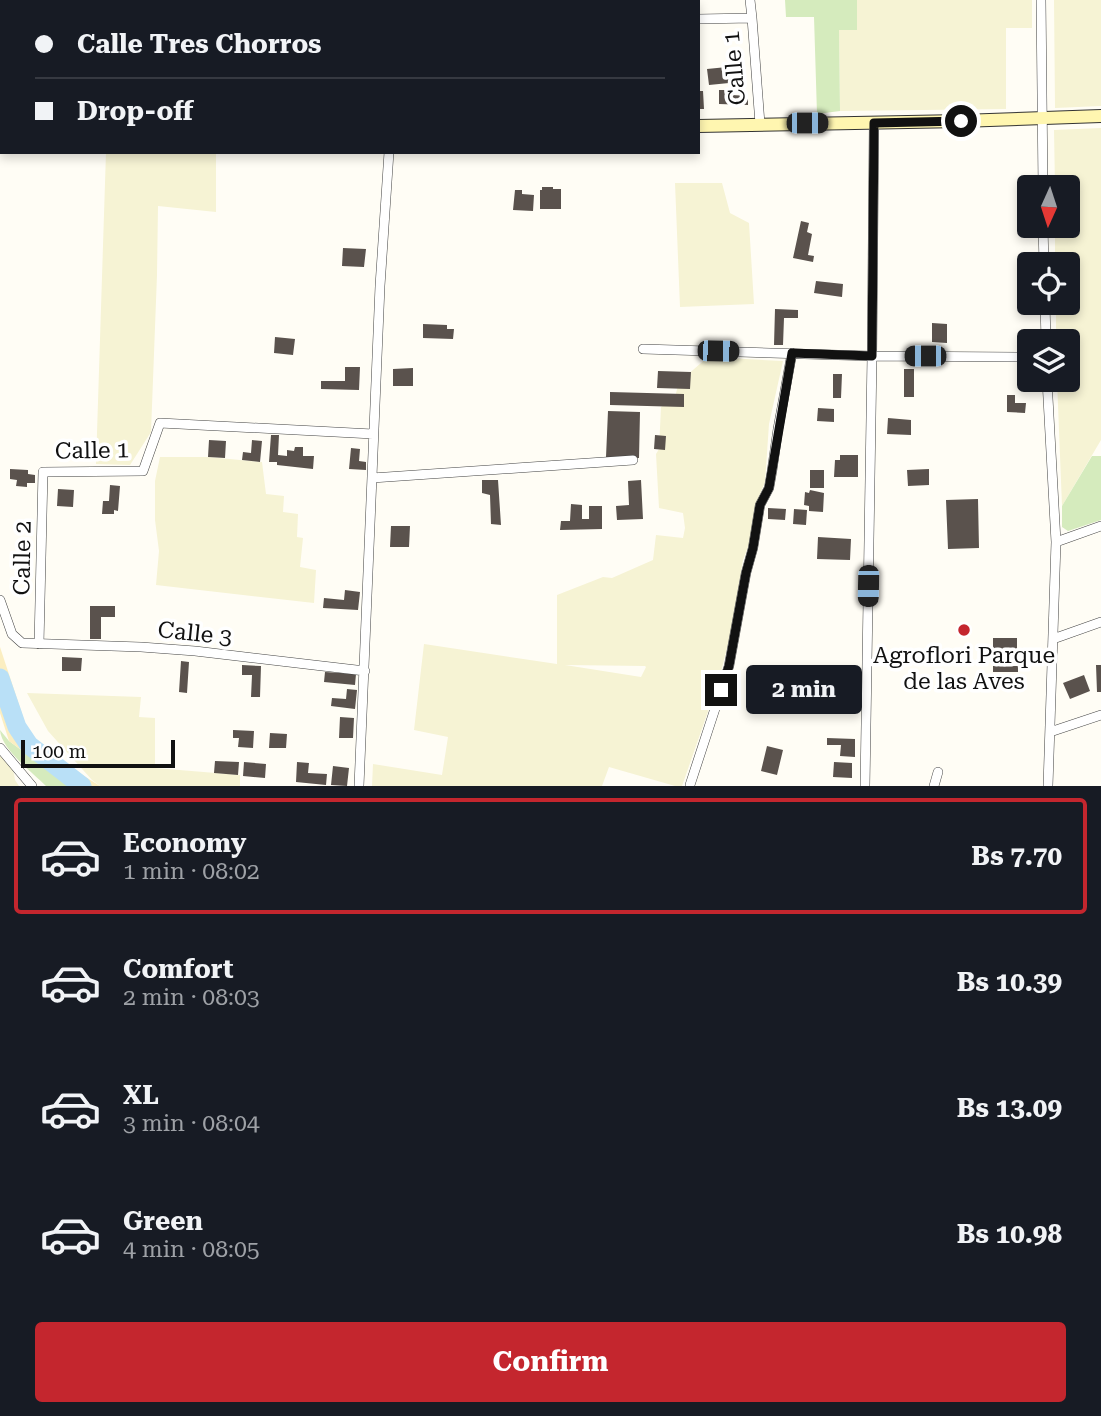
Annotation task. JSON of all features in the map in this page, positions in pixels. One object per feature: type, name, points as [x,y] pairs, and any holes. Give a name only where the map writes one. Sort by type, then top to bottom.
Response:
[{"type":"main road","points":[[700,126],[1101,116]]},
{"type":"street","points":[[750,0],[752,18]]},
{"type":"street","points":[[1041,0],[1043,175]]},
{"type":"street","name":"Calle 1","points":[[700,19],[752,18],[760,124]]},
{"type":"street","points":[[865,786],[874,123]]},
{"type":"street","points":[[359,786],[373,434],[389,154]]},
{"type":"street","points":[[643,349],[872,356],[1017,357]]},
{"type":"street","points":[[690,785],[729,666],[760,505],[769,488],[792,353]]},
{"type":"street","points":[[1048,392],[1056,542],[1048,786]]},
{"type":"street","name":"Calle 1","points":[[43,472],[143,471],[160,423],[373,434]]},
{"type":"street","points":[[372,478],[633,460]]},
{"type":"street","name":"Calle 2","points":[[39,644],[43,472]]},
{"type":"street","points":[[1056,542],[1101,526]]},
{"type":"street","name":"Calle 3","points":[[0,600],[12,634],[22,643],[195,651],[365,671]]},
{"type":"street","points":[[1053,639],[1101,622]]},
{"type":"street","points":[[1049,732],[1101,715]]},
{"type":"street","points":[[0,748],[32,786]]},
{"type":"street","points":[[934,786],[938,772]]},
{"type":"shaded area","points":[[857,0],[1032,0],[1032,28],[1006,28],[1006,109],[840,111],[839,30],[857,29]]},
{"type":"shaded area","points":[[1054,0],[1101,0],[1101,106],[1055,108]]},
{"type":"shaded area","points":[[1101,128],[1101,440],[1062,506],[1057,392],[1080,392],[1080,329],[1056,329],[1056,315],[1080,315],[1080,252],[1055,252],[1055,238],[1080,238],[1080,175],[1055,175],[1054,130]]},
{"type":"shaded area","points":[[106,154],[216,154],[216,212],[158,206],[151,432],[130,465],[96,464]]},
{"type":"shaded area","points":[[675,183],[722,183],[730,213],[749,223],[754,304],[680,307]]},
{"type":"shaded area","points":[[708,357],[783,361],[769,424],[765,482],[757,501],[750,542],[743,560],[731,632],[719,680],[682,786],[609,767],[602,786],[372,786],[373,764],[442,775],[448,737],[414,730],[424,644],[557,664],[557,595],[603,577],[612,578],[653,560],[656,535],[683,538],[683,513],[659,508],[656,454],[659,449],[661,407],[675,397],[679,382]],"holes":[[[565,665],[645,666],[641,677]]]},
{"type":"shaded area","points":[[160,457],[208,457],[262,462],[266,494],[284,496],[283,512],[298,514],[297,537],[303,538],[300,567],[316,570],[314,603],[156,585],[159,551],[155,520],[155,481]]},
{"type":"shaded area","points":[[27,693],[141,697],[139,717],[155,718],[155,768],[240,775],[240,786],[100,786],[48,731]]},
{"type":"shaded area","points":[[0,755],[13,768],[19,786],[0,786]]},
{"type":"green space","points":[[785,0],[857,0],[857,30],[839,30],[840,111],[817,114],[814,17],[786,17]]},
{"type":"green space","points":[[1092,456],[1101,456],[1101,520],[1068,531],[1062,527],[1062,506]]},
{"type":"green space","points":[[0,730],[9,741],[70,786],[46,786],[11,752]]},
{"type":"sand","points":[[0,647],[26,726],[46,752],[100,786],[70,786],[9,741],[0,713]]},
{"type":"building","points":[[727,67],[729,83],[709,85],[707,69]]},
{"type":"building","points":[[719,90],[732,90],[732,95],[748,96],[748,105],[719,104]]},
{"type":"building","points":[[700,91],[703,91],[704,109],[700,109]]},
{"type":"building","points":[[542,187],[561,189],[561,209],[540,209]]},
{"type":"building","points":[[515,190],[534,195],[533,211],[513,210]]},
{"type":"building","points":[[801,221],[809,223],[807,232],[812,234],[808,255],[814,256],[813,262],[793,258]]},
{"type":"building","points":[[343,248],[366,249],[364,267],[342,266]]},
{"type":"building","points":[[816,281],[843,284],[842,297],[814,293]]},
{"type":"building","points":[[775,309],[798,310],[798,318],[784,318],[783,345],[774,345]]},
{"type":"building","points":[[932,323],[947,324],[947,343],[932,342]]},
{"type":"building","points":[[423,324],[447,325],[447,329],[454,329],[453,339],[423,338]]},
{"type":"building","points":[[275,337],[295,339],[293,355],[274,353]]},
{"type":"building","points":[[345,367],[360,367],[359,390],[321,389],[321,381],[345,381]]},
{"type":"building","points":[[413,368],[413,386],[393,386],[393,369]]},
{"type":"building","points":[[904,369],[914,369],[914,397],[904,397]]},
{"type":"building","points":[[658,371],[691,372],[690,389],[657,388]]},
{"type":"building","points":[[833,374],[842,374],[841,398],[833,398]]},
{"type":"building","points":[[610,392],[684,394],[684,407],[610,405]]},
{"type":"building","points":[[1007,395],[1015,395],[1015,403],[1026,403],[1025,413],[1007,412]]},
{"type":"building","points":[[818,408],[834,409],[834,422],[817,421]]},
{"type":"building","points":[[608,411],[640,412],[639,458],[606,457]]},
{"type":"building","points":[[888,418],[911,420],[911,435],[887,434]]},
{"type":"building","points":[[271,435],[279,435],[278,455],[287,456],[287,450],[294,451],[295,447],[303,447],[303,456],[314,456],[313,469],[269,462]]},
{"type":"building","points":[[655,435],[666,436],[665,450],[654,449]]},
{"type":"building","points":[[209,440],[226,441],[225,458],[208,457]]},
{"type":"building","points":[[252,440],[262,441],[260,462],[242,460],[243,452],[251,453]]},
{"type":"building","points":[[351,448],[360,449],[359,461],[366,462],[366,470],[349,469]]},
{"type":"building","points":[[840,455],[858,455],[858,477],[834,477],[835,460],[840,460]]},
{"type":"building","points":[[10,469],[28,470],[28,474],[35,475],[35,483],[27,483],[27,487],[16,486],[17,480],[10,479]]},
{"type":"building","points":[[929,469],[929,485],[908,486],[907,470]]},
{"type":"building","points":[[810,470],[824,470],[824,488],[810,488]]},
{"type":"building","points":[[482,480],[498,480],[501,525],[491,524],[490,495],[482,493]]},
{"type":"building","points":[[641,480],[643,519],[617,520],[616,506],[629,505],[628,481]]},
{"type":"building","points":[[110,485],[120,486],[118,511],[114,510],[114,514],[102,514],[103,501],[109,501]]},
{"type":"building","points":[[58,489],[74,490],[73,507],[57,506]]},
{"type":"building","points":[[810,490],[824,493],[823,512],[809,511],[809,506],[804,505],[805,492],[809,493]]},
{"type":"building","points":[[978,499],[979,548],[948,549],[946,500]]},
{"type":"building","points":[[571,504],[582,505],[582,519],[589,519],[589,506],[602,506],[602,529],[560,530],[561,521],[570,521]]},
{"type":"building","points":[[768,508],[786,509],[785,520],[768,519]]},
{"type":"building","points":[[794,509],[807,510],[806,525],[793,524]]},
{"type":"building","points":[[391,526],[410,526],[409,547],[390,547]]},
{"type":"building","points":[[818,537],[851,539],[850,560],[817,559]]},
{"type":"building","points":[[345,590],[360,592],[358,610],[323,608],[324,598],[344,600]]},
{"type":"building","points":[[90,606],[115,606],[115,617],[101,617],[101,639],[90,639]]},
{"type":"building","points":[[993,638],[1017,638],[1017,653],[993,653]]},
{"type":"building","points":[[62,657],[82,658],[81,671],[62,671]]},
{"type":"building","points":[[181,661],[189,662],[187,693],[179,692]]},
{"type":"building","points":[[242,665],[261,666],[260,697],[251,697],[252,675],[242,675]]},
{"type":"building","points":[[1096,665],[1101,665],[1101,692],[1097,692]]},
{"type":"building","points":[[993,666],[1018,666],[1018,672],[993,672]]},
{"type":"building","points":[[325,672],[356,674],[355,685],[324,682]]},
{"type":"building","points":[[816,673],[828,676],[827,680],[837,682],[832,705],[820,702],[818,697],[800,692],[803,677],[814,680]]},
{"type":"building","points":[[1084,675],[1090,691],[1070,699],[1063,683]]},
{"type":"building","points":[[347,689],[357,690],[355,709],[331,706],[332,698],[346,699]]},
{"type":"building","points":[[340,717],[354,718],[353,738],[339,738]]},
{"type":"building","points":[[233,730],[254,731],[253,748],[238,747],[239,738],[233,738]]},
{"type":"building","points":[[270,733],[287,734],[286,748],[269,748]]},
{"type":"building","points":[[827,738],[855,739],[855,757],[840,756],[841,745],[827,745]]},
{"type":"building","points":[[767,746],[783,750],[777,775],[761,771]]},
{"type":"building","points":[[215,761],[239,762],[238,775],[214,773]]},
{"type":"building","points":[[244,762],[266,764],[265,778],[243,776]]},
{"type":"building","points":[[297,762],[309,763],[308,773],[327,774],[326,785],[296,782]]},
{"type":"building","points":[[834,762],[852,763],[852,778],[833,777]]},
{"type":"building","points":[[333,766],[349,768],[347,786],[331,785]]},
{"type":"waterway","points":[[0,678],[17,727],[29,745],[82,786]]},
{"type":"place","name":"Agroflori Parque de las Aves","points":[[964,630]]},
{"type":"route","points":[[721,690],[729,666],[760,505],[769,488],[792,353],[872,356],[874,123],[961,121]]}]
